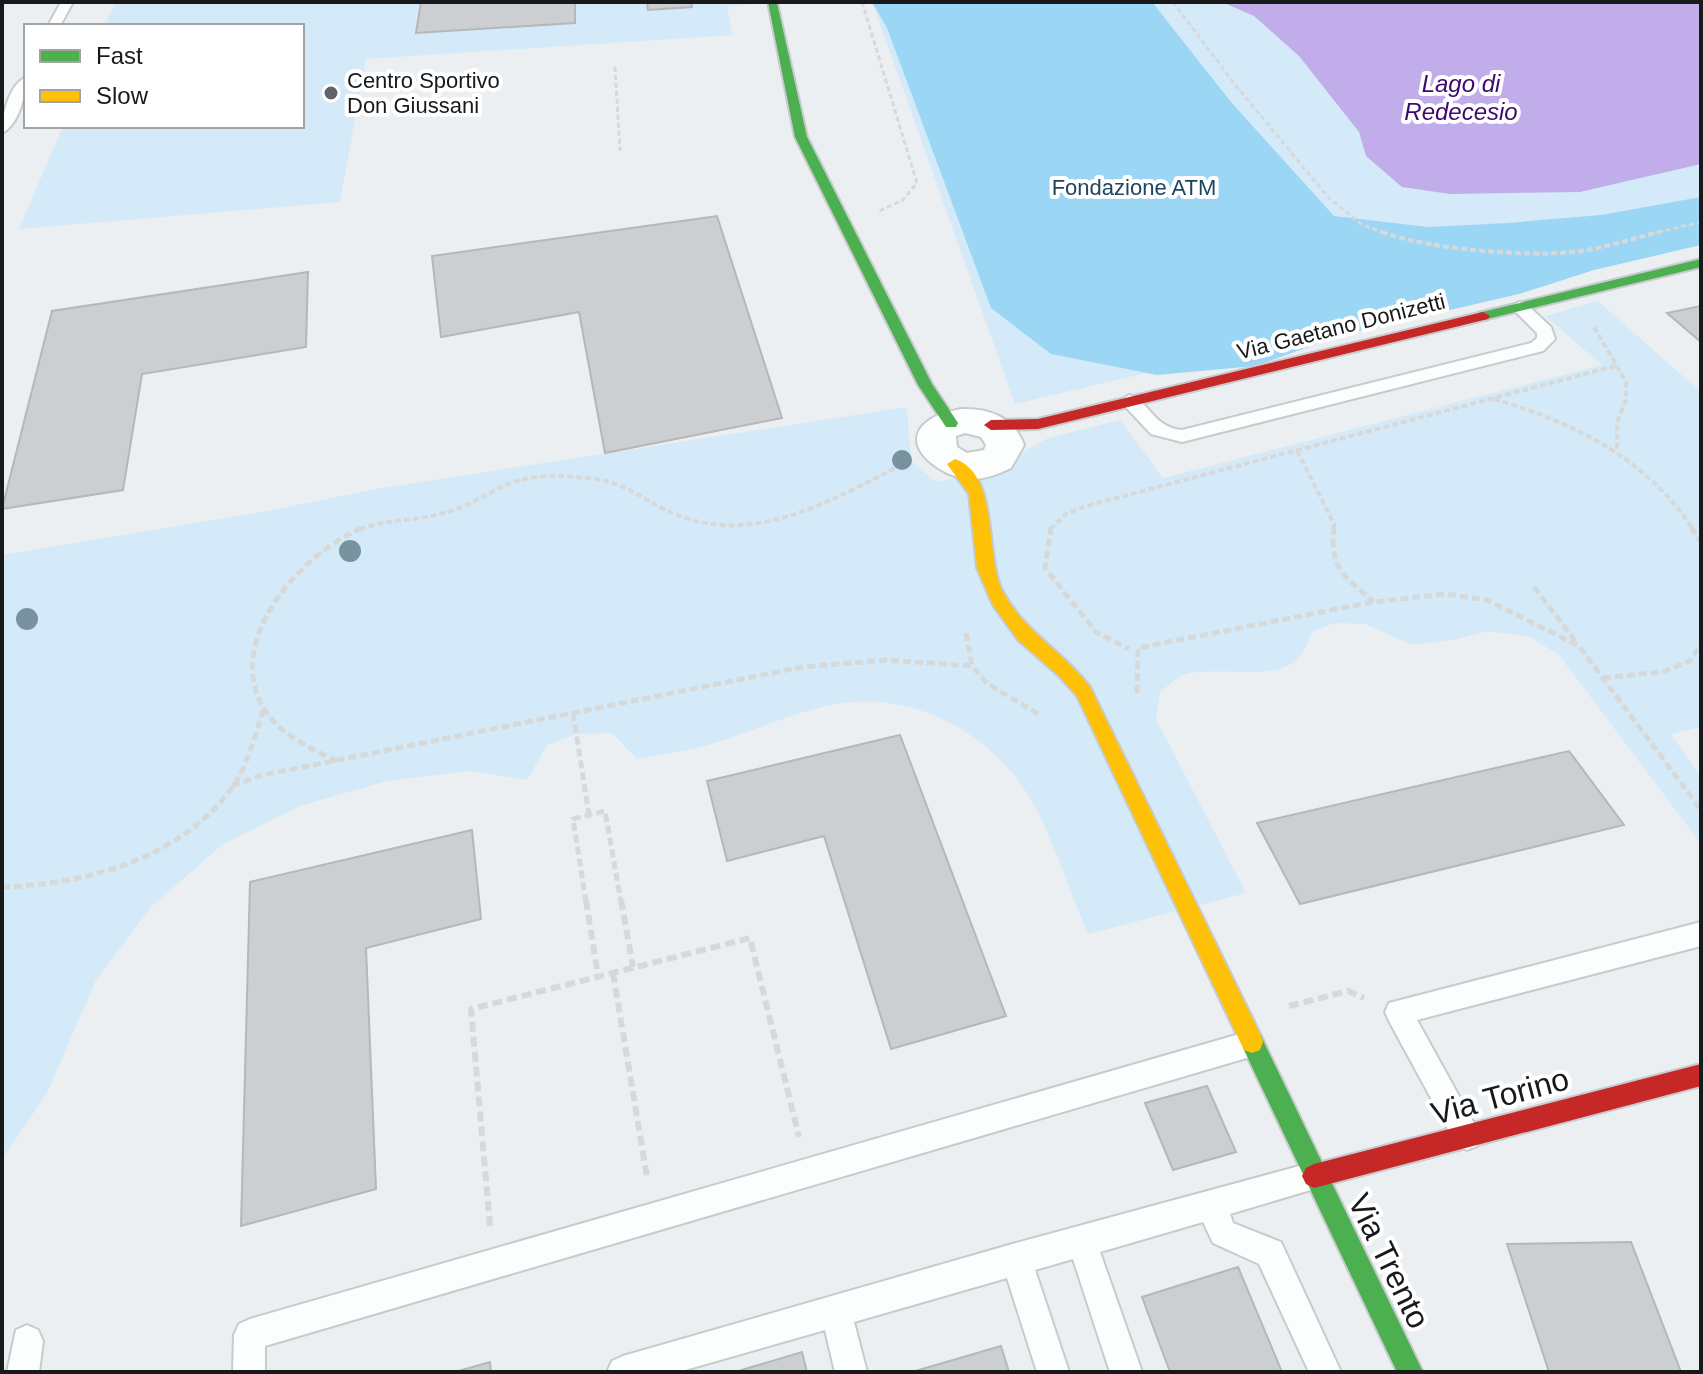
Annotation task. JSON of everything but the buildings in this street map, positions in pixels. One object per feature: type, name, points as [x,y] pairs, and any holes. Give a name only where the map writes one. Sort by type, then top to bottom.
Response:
[{"type":"street","points":[[772,3],[801,137],[925,385],[951,423]]},
{"type":"street","name":"Via Gaetano Donizetti","points":[[991,425],[1038,424],[1701,263]]},
{"type":"street","points":[[971,420],[991,425],[1004,438],[1005,445],[998,459],[978,467],[955,464],[939,452],[936,444],[942,428],[951,423],[971,420]]},
{"type":"street","name":"Via Trento","points":[[955,464],[973,477],[981,493],[984,510],[982,549],[988,575],[1005,608],[1025,636],[1059,662],[1080,685],[1410,1372]]},
{"type":"street","name":"Via Torino","points":[[1314,1176],[1701,1075]]},
{"type":"lane","points":[[55,24],[67,2]]},
{"type":"lane","points":[[2,129],[24,85]]},
{"type":"lane","points":[[1129,401],[1150,427],[1166,435],[1182,436],[1537,347],[1546,339],[1545,331],[1519,307]]},
{"type":"lane","points":[[1467,1136],[1398,1012],[1701,934]]},
{"type":"lane","points":[[249,1372],[250,1335],[1250,1044]]},
{"type":"lane","points":[[623,1372],[1016,1258],[1314,1176]]},
{"type":"lane","points":[[1210,1203],[1223,1233],[1270,1253],[1325,1372]]},
{"type":"lane","points":[[1081,1240],[1126,1372]]},
{"type":"lane","points":[[1016,1258],[1053,1372]]},
{"type":"lane","points":[[836,1310],[851,1372]]},
{"type":"path","points":[[846,227],[903,200],[917,183],[862,2]]},
{"type":"path","points":[[1173,2],[1237,87],[1328,197],[1361,224],[1408,242],[1488,250],[1574,252],[1701,222]]},
{"type":"path","points":[[615,67],[620,151]]},
{"type":"path","points":[[1583,291],[1595,328],[1626,382],[1626,399],[1617,423],[1617,449]]},
{"type":"path","points":[[1129,649],[1096,632],[1045,568],[1050,528],[1066,514],[1086,506],[1619,365]]},
{"type":"path","points":[[1493,399],[1566,422],[1617,449],[1675,505],[1701,542]]},
{"type":"path","points":[[1297,451],[1334,524],[1332,551],[1335,565],[1373,602]]},
{"type":"path","points":[[2,887],[77,879],[122,868],[199,822],[232,786],[251,752],[263,711],[254,672],[259,633],[276,598],[300,568],[323,547],[354,530],[384,521],[445,513],[509,484],[542,477],[577,476],[612,481],[638,492],[672,513],[701,522],[737,525],[774,522],[804,514],[911,461]]},
{"type":"path","points":[[1534,587],[1701,810]]},
{"type":"path","points":[[1138,697],[1138,648],[1373,602],[1445,594],[1487,600],[1579,646]]},
{"type":"path","points":[[964,622],[972,666],[988,684],[1044,718]]},
{"type":"path","points":[[1690,661],[1701,644]]},
{"type":"path","points":[[232,786],[263,775],[849,659],[899,658],[972,666]]},
{"type":"path","points":[[1603,678],[1662,672],[1701,660]]},
{"type":"path","points":[[263,711],[295,742],[337,761]]},
{"type":"path","points":[[573,713],[589,815]]},
{"type":"path","points":[[598,976],[573,819],[605,811],[633,967]]},
{"type":"path","points":[[493,1264],[471,1009],[750,938],[808,1172]]},
{"type":"path","points":[[613,973],[654,1218]]},
{"type":"path","points":[[1284,1008],[1348,991],[1398,1012]]},
{"type":"green space","name":"Centro Sportivo Don Giussani","points":[[115,2],[786,2],[727,6],[733,35],[366,59],[340,202],[19,229],[62,128],[304,128],[304,24],[106,24]]},
{"type":"green space","name":"Fondazione ATM","points":[[872,2],[1701,2],[1701,242],[1015,404]]},
{"type":"green space","points":[[872,2],[1152,2],[1231,102],[1334,216],[1428,227],[1508,223],[1601,215],[1701,197],[1701,245],[1594,270],[1519,294],[1342,335],[1255,366],[1157,375],[1051,354],[991,308],[887,28]]},
{"type":"green space","points":[[1598,301],[1701,392],[1701,727],[1671,734],[1701,777],[1701,844],[1559,655],[1530,637],[1488,631],[1453,640],[1412,645],[1365,624],[1334,623],[1312,632],[1301,655],[1292,664],[1280,669],[1199,672],[1179,677],[1160,692],[1156,719],[1246,893],[1088,934],[1051,841],[1022,786],[981,743],[956,726],[930,714],[901,705],[842,703],[808,711],[725,740],[637,759],[612,733],[577,734],[547,745],[527,780],[470,771],[387,781],[300,806],[223,844],[151,907],[96,980],[47,1093],[2,1159],[2,555],[272,510],[376,489],[907,407],[911,461],[936,482],[1003,469],[1023,452],[1048,438],[1120,420],[1163,478],[1602,365],[1545,316]]},
{"type":"water","name":"Lago di Redecesio","points":[[1222,2],[1701,2],[1701,164],[1580,192],[1450,194],[1402,187],[1366,156],[1359,132],[1299,56],[1254,16]]},
{"type":"traffic: fast","points":[[772,3],[801,137],[925,385],[951,423]]},
{"type":"traffic: fast","points":[[1483,316],[1701,263]]},
{"type":"traffic: fast","points":[[1252,1042],[1410,1372]]},
{"type":"traffic: slow","points":[[955,464],[969,479],[977,494],[982,552],[991,585],[1019,629],[1084,692],[1252,1042]]},
{"type":"traffic: jam","points":[[991,425],[1038,424],[1483,316]]},
{"type":"traffic: jam","points":[[1314,1176],[1701,1075]]},
{"type":"place","name":"Centro Sportivo Don Giussani","points":[[331,93]]}]
